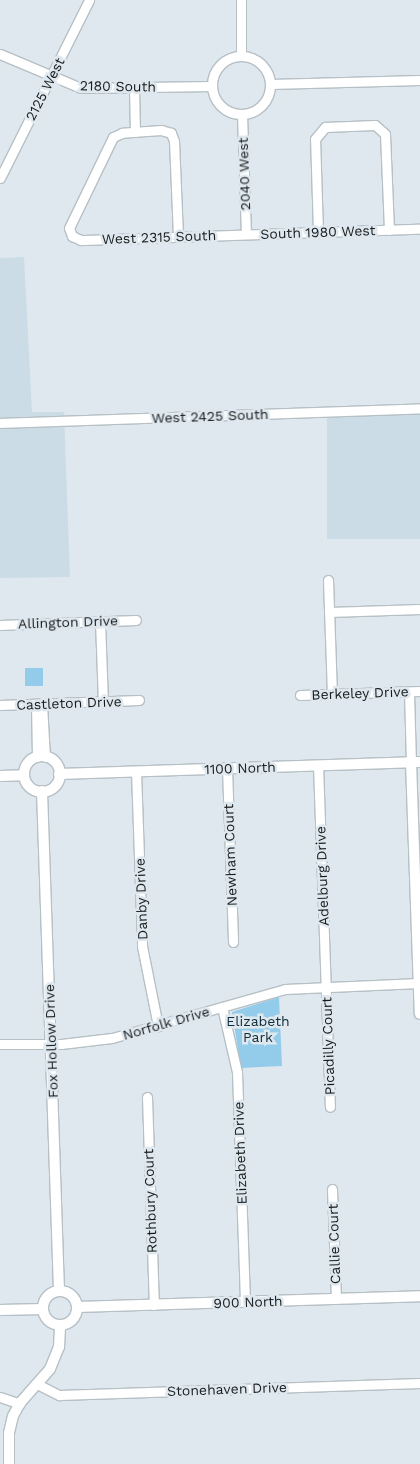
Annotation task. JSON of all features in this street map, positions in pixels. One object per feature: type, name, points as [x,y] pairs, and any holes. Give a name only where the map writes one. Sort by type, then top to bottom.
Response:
[{"type":"street","name":"2125 West","points":[[0,178],[89,0]]},
{"type":"street","points":[[241,0],[241,56]]},
{"type":"street","name":"2180 South","points":[[0,54],[81,88],[212,86]]},
{"type":"street","points":[[241,56],[261,63],[270,84],[262,105],[242,114],[221,106],[212,86],[220,65],[241,56]]},
{"type":"street","points":[[270,84],[420,80]]},
{"type":"street","points":[[134,88],[135,132],[161,130],[171,133],[174,141],[178,236]]},
{"type":"street","name":"2040 West","points":[[242,114],[246,234]]},
{"type":"street","name":"South 1980 West","points":[[318,232],[315,139],[319,130],[324,127],[358,126],[381,128],[386,142],[389,230]]},
{"type":"street","name":"West 2315 South","points":[[135,132],[113,136],[72,217],[68,228],[72,236],[81,240],[246,234]]},
{"type":"street","name":"South 1980 West","points":[[246,234],[420,229]]},
{"type":"street","name":"West 2425 South","points":[[0,423],[420,408]]},
{"type":"street","points":[[328,580],[332,694]]},
{"type":"street","points":[[329,612],[420,609]]},
{"type":"street","name":"Allington Drive","points":[[0,625],[136,620]]},
{"type":"street","points":[[100,621],[103,702]]},
{"type":"street","name":"Berkeley Drive","points":[[300,695],[420,691]]},
{"type":"street","points":[[409,692],[416,762],[420,1014]]},
{"type":"street","name":"Castleton Drive","points":[[0,705],[139,700]]},
{"type":"street","points":[[39,704],[41,757]]},
{"type":"street","points":[[41,757],[54,761],[59,774],[54,786],[42,792],[30,787],[24,775],[27,764],[41,757]]},
{"type":"street","name":"1100 North","points":[[59,774],[416,762]]},
{"type":"street","name":"Adelburg Drive","points":[[318,765],[326,986]]},
{"type":"street","name":"Newham Court","points":[[227,768],[233,942]]},
{"type":"street","name":"Danby Drive","points":[[136,772],[142,946],[158,1026]]},
{"type":"street","points":[[0,776],[24,775]]},
{"type":"street","name":"Fox Hollow Drive","points":[[42,792],[59,1291]]},
{"type":"street","name":"Norfolk Drive","points":[[0,1044],[51,1044],[100,1040],[158,1026],[285,989],[419,983]]},
{"type":"street","name":"Picadilly Court","points":[[326,986],[330,1107]]},
{"type":"street","name":"Elizabeth Drive","points":[[222,1006],[237,1072],[245,1302]]},
{"type":"street","name":"Rothbury Court","points":[[147,1097],[154,1305]]},
{"type":"street","name":"Callie Court","points":[[332,1189],[336,1298]]},
{"type":"street","points":[[59,1291],[72,1296],[77,1308],[72,1320],[60,1324],[48,1320],[43,1309],[47,1296],[59,1291]]},
{"type":"street","name":"900 North","points":[[77,1308],[420,1296]]},
{"type":"street","points":[[0,1310],[43,1309]]},
{"type":"street","points":[[9,1464],[9,1433],[20,1404],[50,1369],[56,1355],[60,1324]]},
{"type":"street","name":"Stonehaven Drive","points":[[37,1384],[59,1395],[420,1383]]},
{"type":"street","points":[[0,1397],[20,1404]]},
{"type":"shaded area","points":[[24,257],[32,412],[64,412],[70,577],[0,578],[0,258]]},
{"type":"shaded area","points":[[327,414],[420,414],[420,539],[327,539]]},
{"type":"green space","points":[[25,668],[43,668],[43,686],[25,686]]},
{"type":"green space","name":"Elizabeth Park","points":[[279,997],[282,1066],[241,1068],[232,1012]]}]
